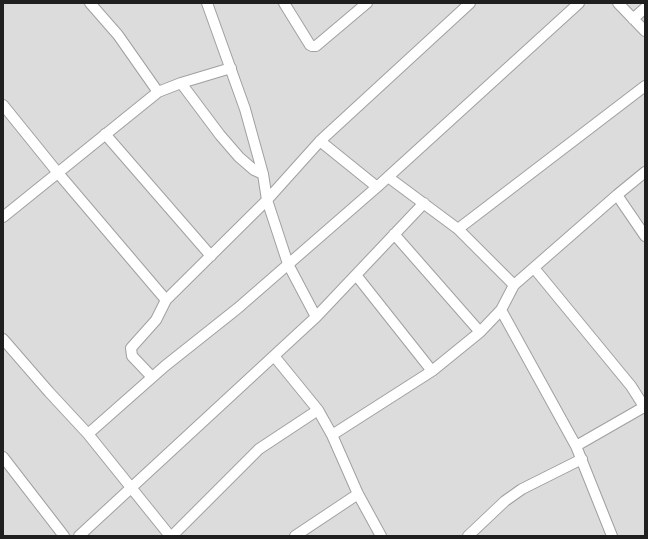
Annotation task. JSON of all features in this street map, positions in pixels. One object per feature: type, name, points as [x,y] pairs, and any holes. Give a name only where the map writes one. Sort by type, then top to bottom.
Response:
[{"type":"street","points":[[90,3],[118,35],[158,92]]},
{"type":"street","points":[[207,3],[245,109],[263,174],[267,200],[288,264],[316,317]]},
{"type":"street","points":[[284,3],[312,46],[316,46],[367,3]]},
{"type":"street","points":[[152,377],[132,356],[131,348],[156,320],[166,300],[267,200],[320,141],[470,3]]},
{"type":"street","points":[[88,434],[152,377],[238,308],[377,187],[579,3]]},
{"type":"street","points":[[618,3],[645,31]]},
{"type":"street","points":[[633,19],[645,8]]},
{"type":"street","points":[[3,217],[158,92],[181,83],[231,68]]},
{"type":"street","points":[[181,83],[220,135],[239,157],[254,170],[263,174]]},
{"type":"street","points":[[458,229],[645,86]]},
{"type":"street","points":[[4,110],[166,300]]},
{"type":"street","points":[[105,134],[211,256]]},
{"type":"street","points":[[320,141],[377,187]]},
{"type":"street","points":[[332,435],[432,371],[480,332],[501,310],[514,285],[645,172]]},
{"type":"street","points":[[388,177],[458,229],[514,285]]},
{"type":"street","points":[[617,195],[645,236]]},
{"type":"street","points":[[79,536],[316,317],[424,204]]},
{"type":"street","points":[[394,234],[480,332]]},
{"type":"street","points":[[534,268],[631,386],[645,407],[576,446]]},
{"type":"street","points":[[356,275],[432,371]]},
{"type":"street","points":[[501,310],[576,446],[612,536]]},
{"type":"street","points":[[3,339],[88,434],[171,536],[259,449],[318,410]]},
{"type":"street","points":[[274,356],[318,410],[332,435],[358,494],[381,536]]},
{"type":"street","points":[[3,457],[64,536]]},
{"type":"street","points":[[468,536],[505,501],[522,489],[582,459]]},
{"type":"street","points":[[295,536],[358,494]]},
{"type":"shaded area","points":[[3,3],[645,3],[645,536],[3,536]]}]
